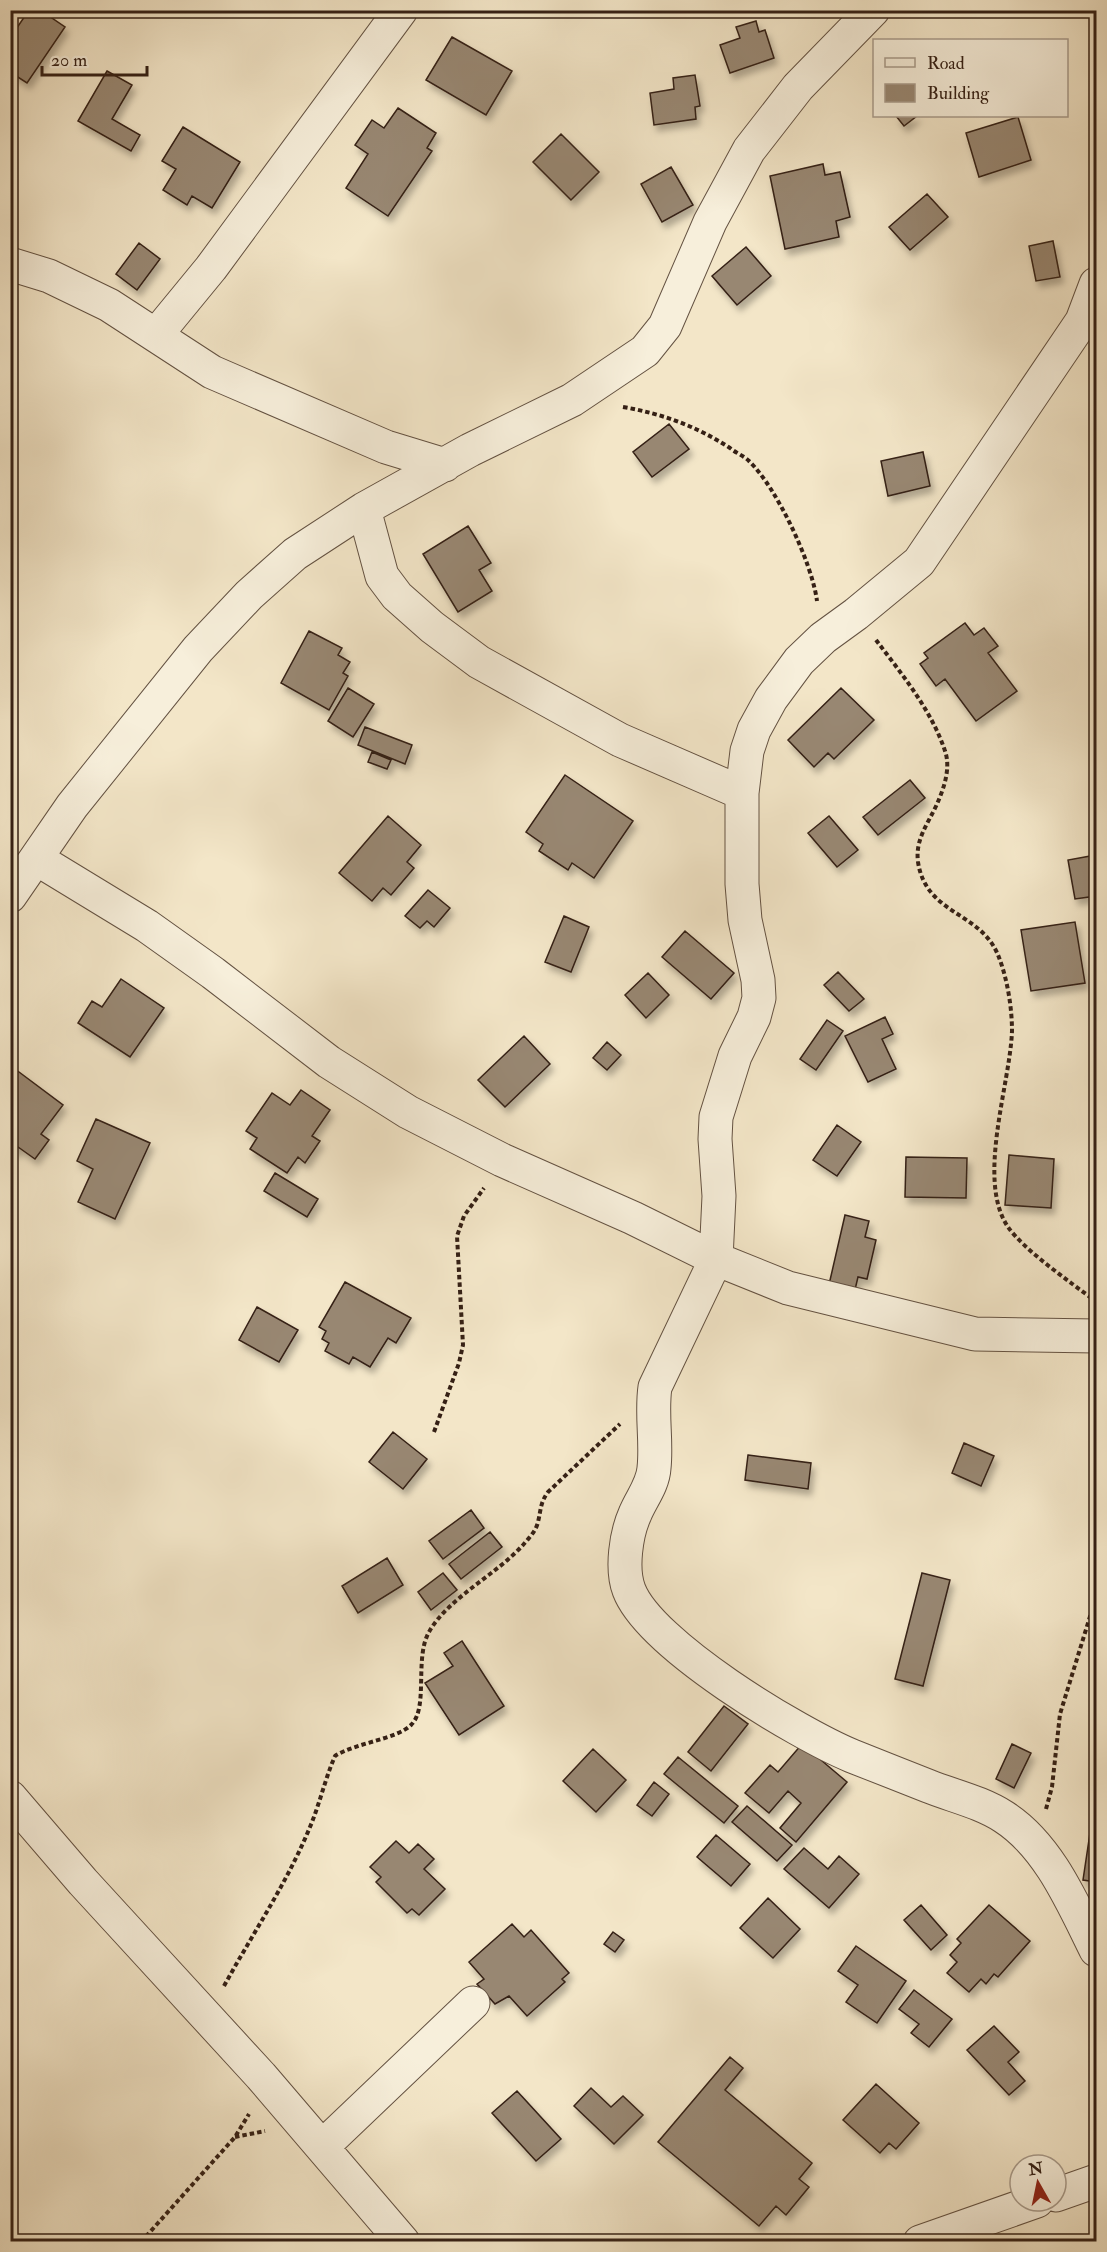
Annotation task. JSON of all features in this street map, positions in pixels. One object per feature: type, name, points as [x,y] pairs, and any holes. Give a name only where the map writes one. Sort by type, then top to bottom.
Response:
[{"type":"street","points":[[156,335],[211,268],[401,10]]},
{"type":"street","points":[[10,896],[79,798],[198,649],[249,595],[295,554],[364,509],[572,400],[645,351],[665,326],[710,222],[749,150],[798,87],[873,10]]},
{"type":"street","points":[[10,264],[49,276],[109,305],[212,372],[386,447],[445,465]]},
{"type":"street","points":[[1096,284],[1082,321],[926,553],[919,562],[823,638],[799,661],[771,699],[754,730],[747,751],[742,793],[742,884],[745,920],[758,980],[759,998],[754,1017],[735,1056],[717,1118],[715,1139],[719,1196],[716,1259],[655,1387],[653,1402],[654,1469],[652,1481],[633,1516],[627,1560],[629,1590],[644,1614],[675,1644],[720,1679],[794,1727],[851,1755],[966,1799],[1004,1817],[1038,1848],[1096,1950]]},
{"type":"street","points":[[364,509],[382,576],[397,596],[432,627],[479,662],[620,740],[742,793]]},
{"type":"street","points":[[37,859],[156,933],[213,973],[329,1062],[408,1112],[501,1160],[633,1218],[716,1259],[788,1288],[975,1334],[1096,1336]]},
{"type":"street","points":[[10,1797],[83,1882],[261,2076],[403,2241]]},
{"type":"street","points":[[322,2147],[473,2003]]},
{"type":"street","points":[[1068,2191],[1096,2181]]},
{"type":"street","points":[[931,2240],[1008,2212]]},
{"type":"path","points":[[572,400],[645,411],[680,421],[711,436],[749,461],[789,522],[806,561],[815,588],[823,638]]},
{"type":"path","points":[[856,614],[914,690],[946,752],[946,780],[918,843],[918,865],[939,903],[978,927],[998,954],[1006,984],[1012,1030],[996,1148],[998,1208],[1008,1228],[1096,1303]]},
{"type":"path","points":[[434,1432],[459,1363],[463,1345],[457,1236],[459,1227],[501,1160]]},
{"type":"path","points":[[207,2016],[291,1866],[310,1827],[335,1756],[345,1750],[395,1734],[411,1726],[417,1716],[421,1650],[429,1631],[445,1612],[521,1548],[536,1528],[542,1500],[548,1492],[655,1387]]},
{"type":"path","points":[[1038,1848],[1052,1787],[1062,1703],[1096,1597]]},
{"type":"path","points":[[141,2241],[235,2136],[248,2118],[261,2076]]},
{"type":"building","points":[[29,10],[40,10],[65,27],[27,83],[10,72],[10,38]]},
{"type":"building","points":[[756,21],[759,32],[765,30],[774,58],[730,73],[720,45],[740,38],[736,27]]},
{"type":"building","points":[[452,37],[512,71],[486,115],[426,80]]},
{"type":"building","points":[[107,71],[132,85],[112,119],[140,135],[131,151],[78,121]]},
{"type":"building","points":[[695,75],[700,106],[695,107],[696,119],[654,125],[650,93],[674,89],[673,78]]},
{"type":"building","points":[[398,108],[436,133],[427,148],[432,151],[388,216],[346,188],[368,154],[355,145],[372,120],[384,128]]},
{"type":"building","points":[[897,117],[916,117],[904,126]]},
{"type":"building","points":[[1018,117],[1031,160],[979,177],[966,133]]},
{"type":"building","points":[[183,127],[240,162],[212,208],[192,196],[187,205],[163,190],[176,169],[162,161]]},
{"type":"building","points":[[561,134],[599,172],[571,200],[533,162]]},
{"type":"building","points":[[823,164],[825,175],[840,172],[850,217],[836,221],[839,237],[785,249],[770,176]]},
{"type":"building","points":[[671,167],[693,205],[662,222],[641,184]]},
{"type":"building","points":[[927,194],[948,217],[910,250],[889,227]]},
{"type":"building","points":[[1053,241],[1060,277],[1036,281],[1029,246]]},
{"type":"building","points":[[139,243],[160,259],[137,290],[116,274]]},
{"type":"building","points":[[746,247],[771,276],[737,305],[712,276]]},
{"type":"building","points":[[669,424],[689,449],[652,477],[633,452]]},
{"type":"building","points":[[923,452],[930,486],[888,496],[881,461]]},
{"type":"building","points":[[468,526],[491,563],[479,570],[492,591],[458,612],[423,554]]},
{"type":"building","points":[[965,623],[974,635],[984,628],[998,646],[988,653],[1017,691],[976,721],[945,679],[936,686],[920,664],[928,658],[924,653]]},
{"type":"building","points":[[309,631],[342,648],[338,655],[350,662],[343,673],[348,676],[329,710],[281,683]]},
{"type":"building","points":[[348,688],[374,704],[353,737],[328,721]]},
{"type":"building","points":[[841,688],[874,720],[834,759],[828,753],[814,767],[788,740]]},
{"type":"building","points":[[365,727],[412,745],[405,764],[358,745]]},
{"type":"building","points":[[372,752],[391,760],[387,769],[368,762]]},
{"type":"building","points":[[565,775],[633,821],[594,878],[572,863],[568,870],[539,851],[543,844],[526,832]]},
{"type":"building","points":[[910,780],[925,798],[878,835],[863,817]]},
{"type":"building","points":[[388,816],[421,845],[407,862],[414,868],[391,895],[383,888],[372,901],[339,873]]},
{"type":"building","points":[[829,816],[858,850],[837,867],[808,833]]},
{"type":"building","points":[[1096,855],[1096,896],[1075,899],[1068,860]]},
{"type":"building","points":[[428,890],[450,908],[434,927],[427,921],[420,928],[405,916]]},
{"type":"building","points":[[564,916],[589,927],[571,972],[545,962]]},
{"type":"building","points":[[1075,922],[1085,983],[1031,991],[1021,930]]},
{"type":"building","points":[[685,931],[734,973],[711,999],[662,957]]},
{"type":"building","points":[[838,972],[864,999],[849,1011],[824,985]]},
{"type":"building","points":[[648,973],[669,995],[646,1018],[625,995]]},
{"type":"building","points":[[121,979],[164,1008],[130,1057],[78,1023],[92,1001],[102,1007]]},
{"type":"building","points":[[885,1017],[893,1034],[882,1039],[896,1069],[868,1082],[845,1036]]},
{"type":"building","points":[[827,1020],[843,1031],[816,1070],[800,1059]]},
{"type":"building","points":[[524,1036],[550,1064],[505,1107],[478,1080]]},
{"type":"building","points":[[607,1042],[621,1055],[607,1070],[593,1058]]},
{"type":"building","points":[[15,1069],[63,1105],[41,1134],[49,1140],[35,1159],[18,1147],[15,1152],[10,1149],[10,1075]]},
{"type":"building","points":[[301,1090],[330,1110],[312,1136],[320,1141],[305,1163],[298,1157],[287,1173],[250,1149],[257,1138],[246,1131],[272,1093],[290,1105]]},
{"type":"building","points":[[96,1119],[150,1143],[115,1219],[78,1202],[93,1169],[77,1161]]},
{"type":"building","points":[[837,1125],[861,1142],[837,1176],[813,1160]]},
{"type":"building","points":[[1009,1155],[1054,1159],[1051,1208],[1005,1205]]},
{"type":"building","points":[[906,1157],[967,1158],[966,1198],[905,1197]]},
{"type":"building","points":[[275,1173],[318,1199],[307,1217],[264,1191]]},
{"type":"building","points":[[845,1215],[869,1221],[865,1237],[876,1240],[867,1279],[858,1277],[854,1294],[828,1289]]},
{"type":"building","points":[[345,1282],[411,1318],[396,1343],[388,1338],[370,1367],[353,1357],[349,1364],[325,1351],[329,1343],[322,1339],[326,1331],[319,1327]]},
{"type":"building","points":[[257,1307],[298,1330],[279,1362],[239,1340]]},
{"type":"building","points":[[393,1432],[427,1459],[403,1489],[369,1462]]},
{"type":"building","points":[[964,1443],[994,1456],[981,1486],[952,1473]]},
{"type":"building","points":[[748,1455],[811,1463],[808,1489],[745,1480]]},
{"type":"building","points":[[471,1510],[484,1528],[443,1559],[429,1541]]},
{"type":"building","points":[[490,1532],[502,1547],[461,1579],[449,1564]]},
{"type":"building","points":[[387,1558],[403,1585],[358,1613],[342,1586]]},
{"type":"building","points":[[443,1573],[457,1590],[431,1610],[418,1592]]},
{"type":"building","points":[[922,1573],[950,1580],[923,1686],[895,1679]]},
{"type":"building","points":[[462,1641],[504,1706],[459,1735],[425,1683],[453,1666],[444,1653]]},
{"type":"building","points":[[724,1706],[748,1724],[711,1771],[688,1752]]},
{"type":"building","points":[[802,1744],[847,1782],[796,1842],[780,1828],[801,1803],[788,1791],[769,1813],[745,1793],[770,1765],[778,1772]]},
{"type":"building","points":[[1012,1744],[1031,1753],[1014,1788],[996,1779]]},
{"type":"building","points":[[593,1749],[626,1780],[596,1812],[563,1781]]},
{"type":"building","points":[[678,1757],[738,1806],[724,1823],[664,1774]]},
{"type":"building","points":[[654,1782],[669,1794],[652,1816],[637,1805]]},
{"type":"building","points":[[747,1806],[792,1845],[777,1861],[732,1822]]},
{"type":"building","points":[[1090,1833],[1096,1834],[1096,1882],[1083,1880]]},
{"type":"building","points":[[716,1835],[750,1864],[731,1886],[697,1857]]},
{"type":"building","points":[[396,1841],[409,1853],[418,1844],[434,1859],[424,1869],[445,1889],[419,1915],[412,1909],[407,1913],[376,1882],[381,1877],[370,1867]]},
{"type":"building","points":[[804,1848],[828,1869],[839,1856],[859,1874],[829,1908],[784,1869]]},
{"type":"building","points":[[768,1898],[800,1929],[773,1958],[740,1928]]},
{"type":"building","points":[[921,1905],[947,1935],[931,1950],[904,1920]]},
{"type":"building","points":[[989,1905],[1030,1941],[998,1977],[994,1974],[986,1984],[981,1979],[969,1992],[947,1973],[957,1962],[950,1955],[961,1943],[957,1939]]},
{"type":"building","points":[[512,1924],[524,1937],[531,1930],[569,1973],[562,1979],[565,1982],[527,2016],[509,1996],[495,2004],[477,1984],[484,1979],[469,1962]]},
{"type":"building","points":[[613,1932],[624,1940],[615,1952],[604,1944]]},
{"type":"building","points":[[856,1946],[906,1981],[877,2023],[846,2002],[858,1985],[838,1971]]},
{"type":"building","points":[[914,1990],[952,2019],[929,2047],[911,2033],[919,2024],[899,2009]]},
{"type":"building","points":[[994,2026],[1019,2052],[1008,2062],[1025,2081],[1009,2095],[967,2050]]},
{"type":"building","points":[[730,2057],[743,2068],[725,2090],[812,2163],[799,2179],[809,2187],[786,2215],[776,2206],[759,2226],[658,2142]]},
{"type":"building","points":[[876,2084],[919,2123],[896,2149],[889,2143],[880,2153],[843,2120]]},
{"type":"building","points":[[591,2088],[611,2107],[623,2096],[643,2115],[614,2144],[574,2106]]},
{"type":"building","points":[[517,2091],[561,2139],[536,2161],[492,2113]]}]
